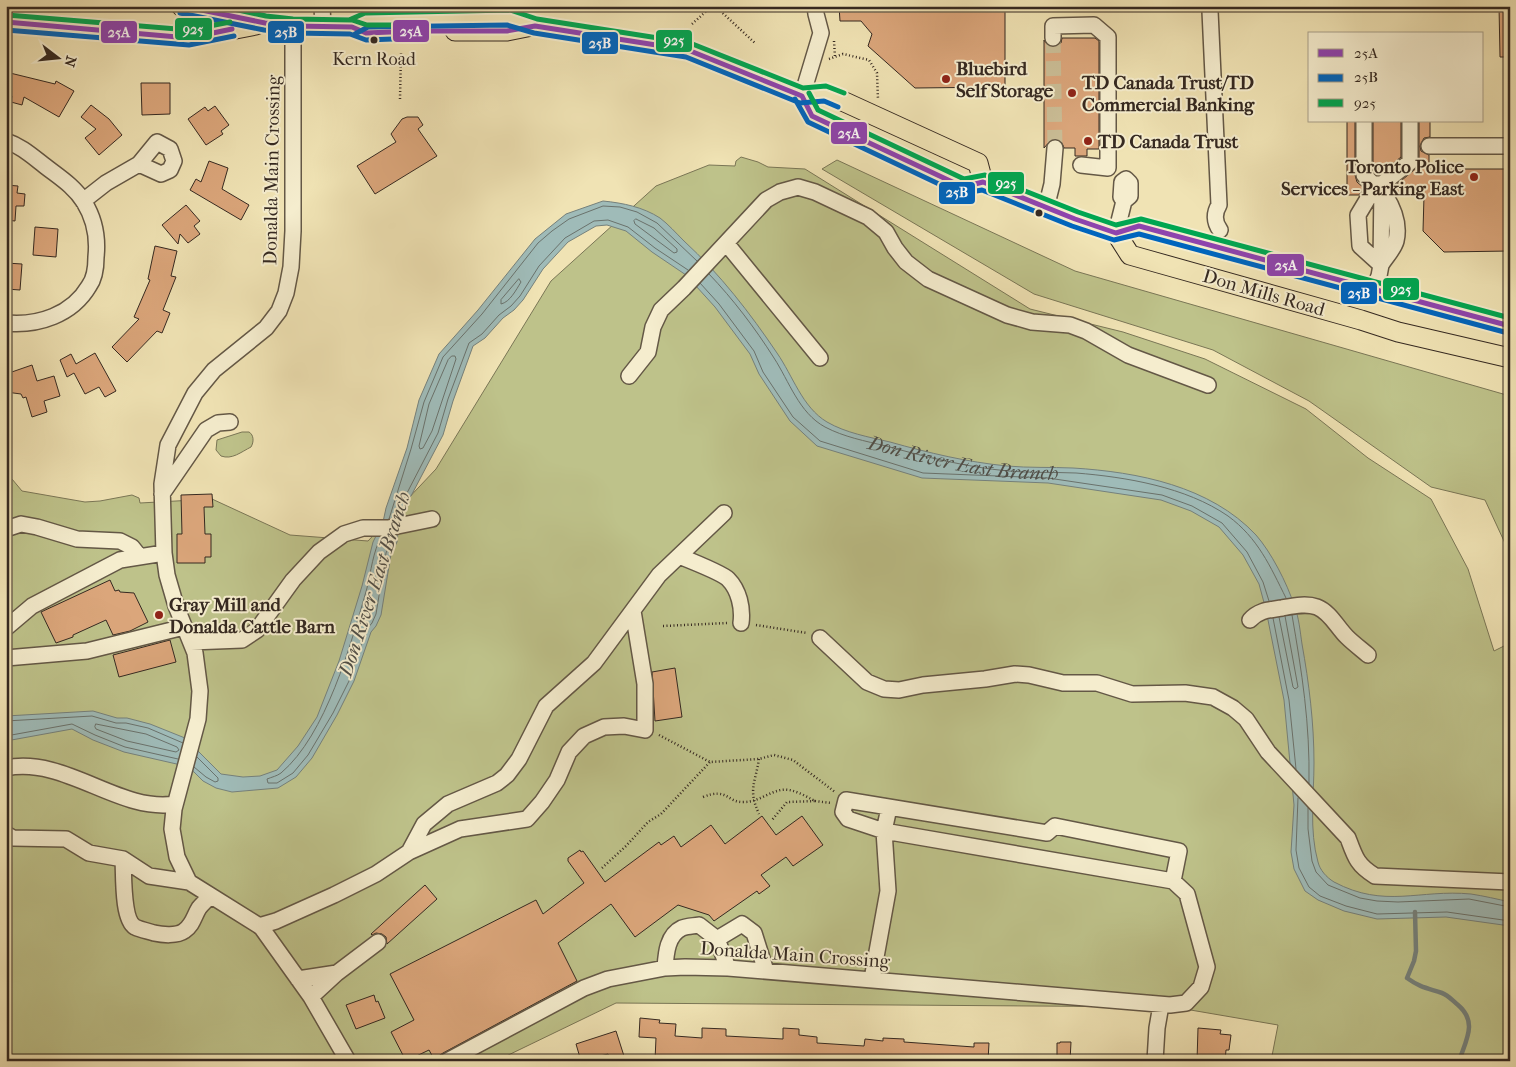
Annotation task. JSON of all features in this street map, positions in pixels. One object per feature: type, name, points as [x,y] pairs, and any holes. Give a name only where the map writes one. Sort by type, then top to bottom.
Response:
[{"type":"main road","points":[[182,6],[265,23],[293,26],[352,27],[366,20],[508,17],[536,26],[688,50],[802,96],[825,93],[978,164],[983,182]]},
{"type":"main road","points":[[6,22],[189,38],[265,23]]},
{"type":"main road","points":[[802,96],[812,116],[963,187],[983,182],[1046,208],[1116,233]]},
{"type":"main road","name":"Don Mills Road","points":[[1510,326],[1373,290],[1219,239],[1139,226],[1116,233],[1130,255],[1398,332],[1510,358]]},
{"type":"main road","points":[[1210,277],[1219,239]]},
{"type":"main road","points":[[1361,320],[1373,290]]},
{"type":"street","points":[[322,6],[323,27]]},
{"type":"street","points":[[802,96],[822,32],[816,14],[816,6]]},
{"type":"street","points":[[1210,11],[1219,204],[1225,210],[1225,224],[1219,239]]},
{"type":"street","points":[[1053,38],[1053,26],[1078,25],[1094,25],[1108,37],[1108,168],[1081,166]]},
{"type":"street","name":"Donalda Main Crossing","points":[[189,882],[177,856],[172,822],[197,725],[200,684],[191,642],[171,590],[164,553],[162,484],[168,445],[192,398],[214,370],[271,322],[279,311],[286,293],[291,268],[293,237],[293,26]]},
{"type":"street","points":[[1364,122],[1364,175],[1373,184],[1384,190]]},
{"type":"street","points":[[1373,290],[1381,265],[1384,190],[1410,162],[1410,122]]},
{"type":"street","points":[[6,141],[18,145],[65,180],[83,201],[96,231],[97,250],[95,269],[90,285],[79,300],[65,311],[49,319],[32,323],[6,323]]},
{"type":"street","points":[[1430,146],[1510,146]]},
{"type":"street","points":[[1046,208],[1052,184],[1055,148]]},
{"type":"street","points":[[83,201],[106,183],[139,164]]},
{"type":"street","points":[[629,376],[648,352],[653,326],[661,310],[766,200],[780,192],[798,187],[815,192],[868,217],[886,232],[906,262],[928,279],[1007,316],[1032,322],[1070,325],[1094,335],[1128,355],[1208,385]]},
{"type":"street","points":[[1370,195],[1358,215],[1360,246],[1381,265]]},
{"type":"street","points":[[1116,233],[1124,201]]},
{"type":"street","points":[[726,243],[820,358]]},
{"type":"street","points":[[162,494],[206,430],[218,423],[230,422]]},
{"type":"street","points":[[409,852],[424,824],[448,804],[496,783],[507,775],[519,759],[546,706],[594,663],[660,575],[724,513]]},
{"type":"street","points":[[191,642],[242,640],[257,630],[293,580],[319,552],[344,534],[363,528],[388,528],[428,520]]},
{"type":"street","points":[[6,529],[21,524],[38,527],[77,539],[120,541],[132,547],[140,557]]},
{"type":"street","points":[[6,628],[21,614],[36,604],[120,560],[164,553]]},
{"type":"street","points":[[679,556],[728,578],[738,594],[743,614],[742,623]]},
{"type":"street","points":[[1250,620],[1255,614],[1266,610],[1295,606],[1318,608],[1327,614],[1347,637],[1368,655]]},
{"type":"street","points":[[259,926],[276,921],[376,874],[409,852],[460,829],[528,819],[557,780],[569,752],[584,736],[604,727],[624,726],[645,730],[645,684],[633,611]]},
{"type":"street","points":[[6,658],[87,650],[184,627]]},
{"type":"street","points":[[820,638],[867,682],[884,689],[899,690],[923,685],[1029,674],[1063,683],[1097,683],[1132,694],[1186,693],[1213,697],[1234,708],[1246,719],[1268,752],[1348,838],[1354,856],[1364,869],[1375,876],[1510,882]]},
{"type":"street","points":[[6,768],[31,766],[67,775],[134,800],[152,804],[177,798]]},
{"type":"street","points":[[846,800],[890,808],[1046,833],[1055,826],[1179,851],[1173,881],[884,831],[848,819],[843,812],[846,800]]},
{"type":"street","points":[[872,979],[888,890],[884,831],[890,808]]},
{"type":"street","points":[[6,834],[13,838],[66,839],[90,853],[123,860],[149,876],[189,882],[259,926],[311,997],[338,1054],[348,1061]]},
{"type":"street","points":[[149,876],[164,871],[177,856]]},
{"type":"street","points":[[123,860],[127,917],[134,926],[160,934],[183,932],[190,926],[199,907],[210,896]]},
{"type":"street","name":"Donalda Main Crossing","points":[[447,1061],[584,988],[616,976],[666,968],[728,968],[1170,1006],[1186,1003],[1201,987],[1207,968],[1187,894],[1173,881]]},
{"type":"street","points":[[717,939],[742,924],[754,933],[766,971]]},
{"type":"street","points":[[666,968],[667,948],[672,938],[682,928],[699,925],[717,939],[728,968]]},
{"type":"street","points":[[311,997],[337,973],[378,942]]},
{"type":"street","points":[[298,979],[337,973]]},
{"type":"street","points":[[1154,1061],[1156,1028],[1161,1005]]},
{"type":"path","points":[[692,24],[713,6],[756,44]]},
{"type":"path","points":[[400,99],[401,53]]},
{"type":"path","points":[[827,60],[843,54],[870,60],[877,73],[878,101]]},
{"type":"path","points":[[645,730],[711,761],[759,759],[774,755],[793,760],[846,800]]},
{"type":"path","points":[[759,759],[752,792],[753,801],[759,814]]},
{"type":"path","points":[[602,868],[648,822],[661,814],[711,761]]},
{"type":"path","points":[[703,797],[720,793],[742,803],[782,790],[795,791],[815,801],[787,802],[772,820]]},
{"type":"green space","points":[[741,157],[768,167],[805,169],[1030,309],[1123,332],[1205,359],[1306,409],[1368,458],[1431,499],[1468,569],[1494,651],[1510,643],[1510,1061],[1271,1061],[1278,1025],[1173,1007],[616,1003],[496,1061],[6,1061],[6,476],[12,479],[22,491],[85,502],[132,495],[139,498],[140,503],[212,499],[290,535],[368,541],[436,469],[551,281],[656,186],[709,165],[735,166],[736,161]]},
{"type":"green space","points":[[837,160],[1075,271],[1510,396],[1510,554],[1485,500],[1431,487],[1309,401],[1213,350],[1034,294],[822,169]]},
{"type":"green space","points":[[242,432],[249,432],[252,435],[251,447],[233,456],[221,456],[216,450],[217,440]]},
{"type":"water","name":"Don River East Branch","points":[[603,201],[640,208],[660,218],[669,226],[722,280],[756,323],[783,362],[804,400],[818,416],[834,426],[850,432],[977,462],[1015,467],[1098,470],[1147,478],[1195,493],[1217,504],[1238,518],[1262,542],[1273,559],[1291,596],[1297,614],[1312,718],[1315,850],[1322,871],[1334,882],[1370,895],[1402,896],[1452,893],[1471,894],[1510,902],[1510,926],[1446,917],[1377,919],[1344,911],[1318,900],[1305,891],[1294,869],[1291,852],[1294,805],[1284,700],[1266,610],[1259,584],[1243,555],[1219,527],[1191,511],[1161,500],[1048,483],[922,478],[817,446],[790,421],[759,374],[750,354],[715,307],[686,275],[652,252],[626,231],[607,225],[596,226],[568,242],[543,269],[523,300],[514,310],[503,318],[485,338],[473,346],[443,435],[411,496],[406,500],[400,516],[397,542],[391,554],[381,615],[371,632],[354,681],[312,758],[296,777],[278,788],[232,792],[216,788],[181,765],[124,752],[93,740],[72,729],[6,741],[6,716],[93,711],[150,724],[185,738],[221,774],[243,777],[260,776],[277,770],[298,746],[317,717],[339,661],[362,586],[373,542],[383,522],[407,448],[419,400],[439,354],[478,310],[535,239],[566,214]]},
{"type":"building","points":[[839,6],[1005,6],[1005,87],[915,88],[868,46],[872,34],[861,21],[840,21]]},
{"type":"building","points":[[1499,6],[1510,6],[1510,57],[1500,57]]},
{"type":"building","name":"TD Canada Trust/TD Commercial Banking","points":[[1062,38],[1095,38],[1099,41],[1099,149],[1087,149],[1087,156],[1075,156],[1075,148],[1064,148],[1061,141],[1056,139],[1051,140],[1044,148],[1044,40],[1048,46],[1053,47],[1061,43]]},
{"type":"building","points":[[10,73],[55,84],[56,81],[74,91],[59,117],[24,97],[22,105],[11,102],[12,96],[6,95],[6,74]]},
{"type":"building","points":[[141,83],[170,83],[170,114],[142,115]]},
{"type":"building","points":[[91,105],[109,119],[122,135],[99,155],[85,138],[96,129],[81,117]]},
{"type":"building","points":[[215,106],[229,125],[221,131],[223,134],[206,145],[188,119],[205,107],[208,111]]},
{"type":"building","points":[[418,117],[423,125],[418,129],[437,156],[375,194],[357,166],[396,142],[391,134],[402,119]]},
{"type":"building","points":[[1347,122],[1355,122],[1355,175],[1357,182],[1364,188],[1359,195],[1347,195]]},
{"type":"building","points":[[1373,122],[1401,122],[1401,157],[1379,175],[1373,171]]},
{"type":"building","points":[[1419,122],[1430,122],[1430,137],[1424,138],[1420,146],[1421,151],[1429,155],[1429,169],[1510,169],[1510,251],[1444,252],[1423,231],[1424,196],[1396,195],[1391,189],[1419,166]]},
{"type":"building","points":[[209,161],[228,168],[222,189],[249,205],[241,220],[190,190],[196,179],[201,182]]},
{"type":"building","points":[[6,185],[18,186],[17,193],[25,194],[24,206],[16,206],[15,221],[6,220]]},
{"type":"building","points":[[186,205],[200,221],[194,226],[200,234],[188,243],[180,234],[178,244],[162,225]]},
{"type":"building","points":[[35,227],[58,229],[56,257],[33,255]]},
{"type":"building","points":[[155,246],[177,251],[171,276],[176,277],[163,310],[170,313],[162,333],[157,331],[127,362],[112,347],[139,319],[134,317],[150,280],[148,279]]},
{"type":"building","points":[[6,263],[22,264],[20,290],[6,289]]},
{"type":"building","points":[[95,353],[116,391],[105,397],[99,387],[85,394],[74,373],[67,377],[60,360],[71,354],[76,364]]},
{"type":"building","points":[[32,365],[37,381],[54,376],[60,396],[44,401],[47,412],[32,417],[26,397],[23,398],[21,394],[6,392],[6,374]]},
{"type":"building","points":[[212,494],[213,507],[204,507],[205,534],[211,534],[211,557],[205,557],[205,563],[177,563],[177,534],[182,534],[181,495]]},
{"type":"building","points":[[110,580],[115,591],[134,593],[148,622],[130,631],[113,635],[106,620],[73,635],[73,637],[56,643],[41,612]]},
{"type":"building","points":[[170,640],[176,662],[119,677],[113,655]]},
{"type":"building","points":[[675,668],[682,717],[655,721],[652,672]]},
{"type":"building","points":[[762,816],[776,835],[802,816],[823,845],[793,866],[786,857],[761,875],[770,886],[759,894],[757,891],[714,921],[709,915],[678,905],[635,937],[611,904],[558,943],[577,981],[434,1059],[429,1050],[406,1061],[391,1032],[414,1020],[390,974],[536,900],[543,914],[584,883],[568,861],[568,858],[580,850],[581,852],[583,851],[605,882],[659,842],[661,845],[674,836],[681,847],[711,825],[725,844]]},
{"type":"building","points":[[425,885],[437,899],[387,944],[386,937],[382,934],[371,934]]},
{"type":"building","points":[[374,995],[385,1018],[356,1029],[346,1005]]},
{"type":"building","points":[[640,1018],[660,1020],[659,1023],[676,1024],[675,1036],[702,1038],[702,1028],[726,1029],[726,1036],[783,1039],[783,1028],[799,1029],[799,1035],[817,1037],[817,1043],[864,1046],[865,1039],[883,1041],[883,1038],[904,1039],[904,1042],[974,1047],[974,1043],[989,1043],[988,1061],[655,1060],[656,1038],[639,1037]]},
{"type":"building","points":[[1198,1028],[1221,1030],[1220,1034],[1231,1035],[1225,1061],[1197,1061]]},
{"type":"building","points":[[616,1031],[624,1056],[610,1060],[608,1054],[581,1061],[576,1044]]},
{"type":"building","points":[[1071,1042],[1070,1061],[1057,1061],[1057,1043]]},
{"type":"waterway","points":[[1415,912],[1416,951],[1407,978],[1420,986],[1446,995],[1464,1011],[1468,1018],[1469,1032],[1459,1061]]},
{"type":"tunnel","points":[[1053,38],[1055,148]]},
{"type":"transit line","name":"25A","points":[[182,6],[265,23],[293,26],[352,27],[366,33],[507,31],[535,26],[688,50],[802,96],[812,116],[963,187],[983,182],[1075,219],[1116,233],[1139,226],[1510,326]]},
{"type":"transit line","name":"925","points":[[220,6],[266,16],[293,19],[352,20],[367,25],[393,25]]},
{"type":"transit line","name":"925","points":[[349,20],[365,13],[510,10],[537,19],[690,43],[803,88],[826,86],[844,93]]},
{"type":"transit line","name":"25B","points":[[180,13],[264,30],[293,33],[350,34],[366,40],[393,39]]},
{"type":"transit line","name":"925","points":[[7,15],[189,30],[230,22]]},
{"type":"transit line","name":"25A","points":[[6,22],[189,38],[232,29]]},
{"type":"transit line","name":"25B","points":[[355,34],[368,27],[507,25],[534,33],[686,57],[800,103],[824,101],[838,107]]},
{"type":"transit line","name":"25B","points":[[6,30],[189,45],[234,36]]},
{"type":"transit line","name":"925","points":[[809,93],[818,110],[964,179],[985,175],[1116,225],[1141,219],[1510,318]]},
{"type":"transit line","name":"25B","points":[[795,99],[808,122],[960,194],[982,190],[1072,226],[1114,240],[1139,234],[1508,333]]},
{"type":"place","name":"Kern Road","points":[[374,40]]},
{"type":"place","name":"Bluebird Self Storage","points":[[946,79]]},
{"type":"place","name":"TD Canada Trust/TD Commercial Banking","points":[[1072,93]]},
{"type":"place","name":"TD Canada Trust","points":[[1088,141]]},
{"type":"place","name":"Toronto Police Services - Parking East","points":[[1474,177]]},
{"type":"place","name":"Gray Mill and Donalda Cattle Barn","points":[[159,615]]}]
